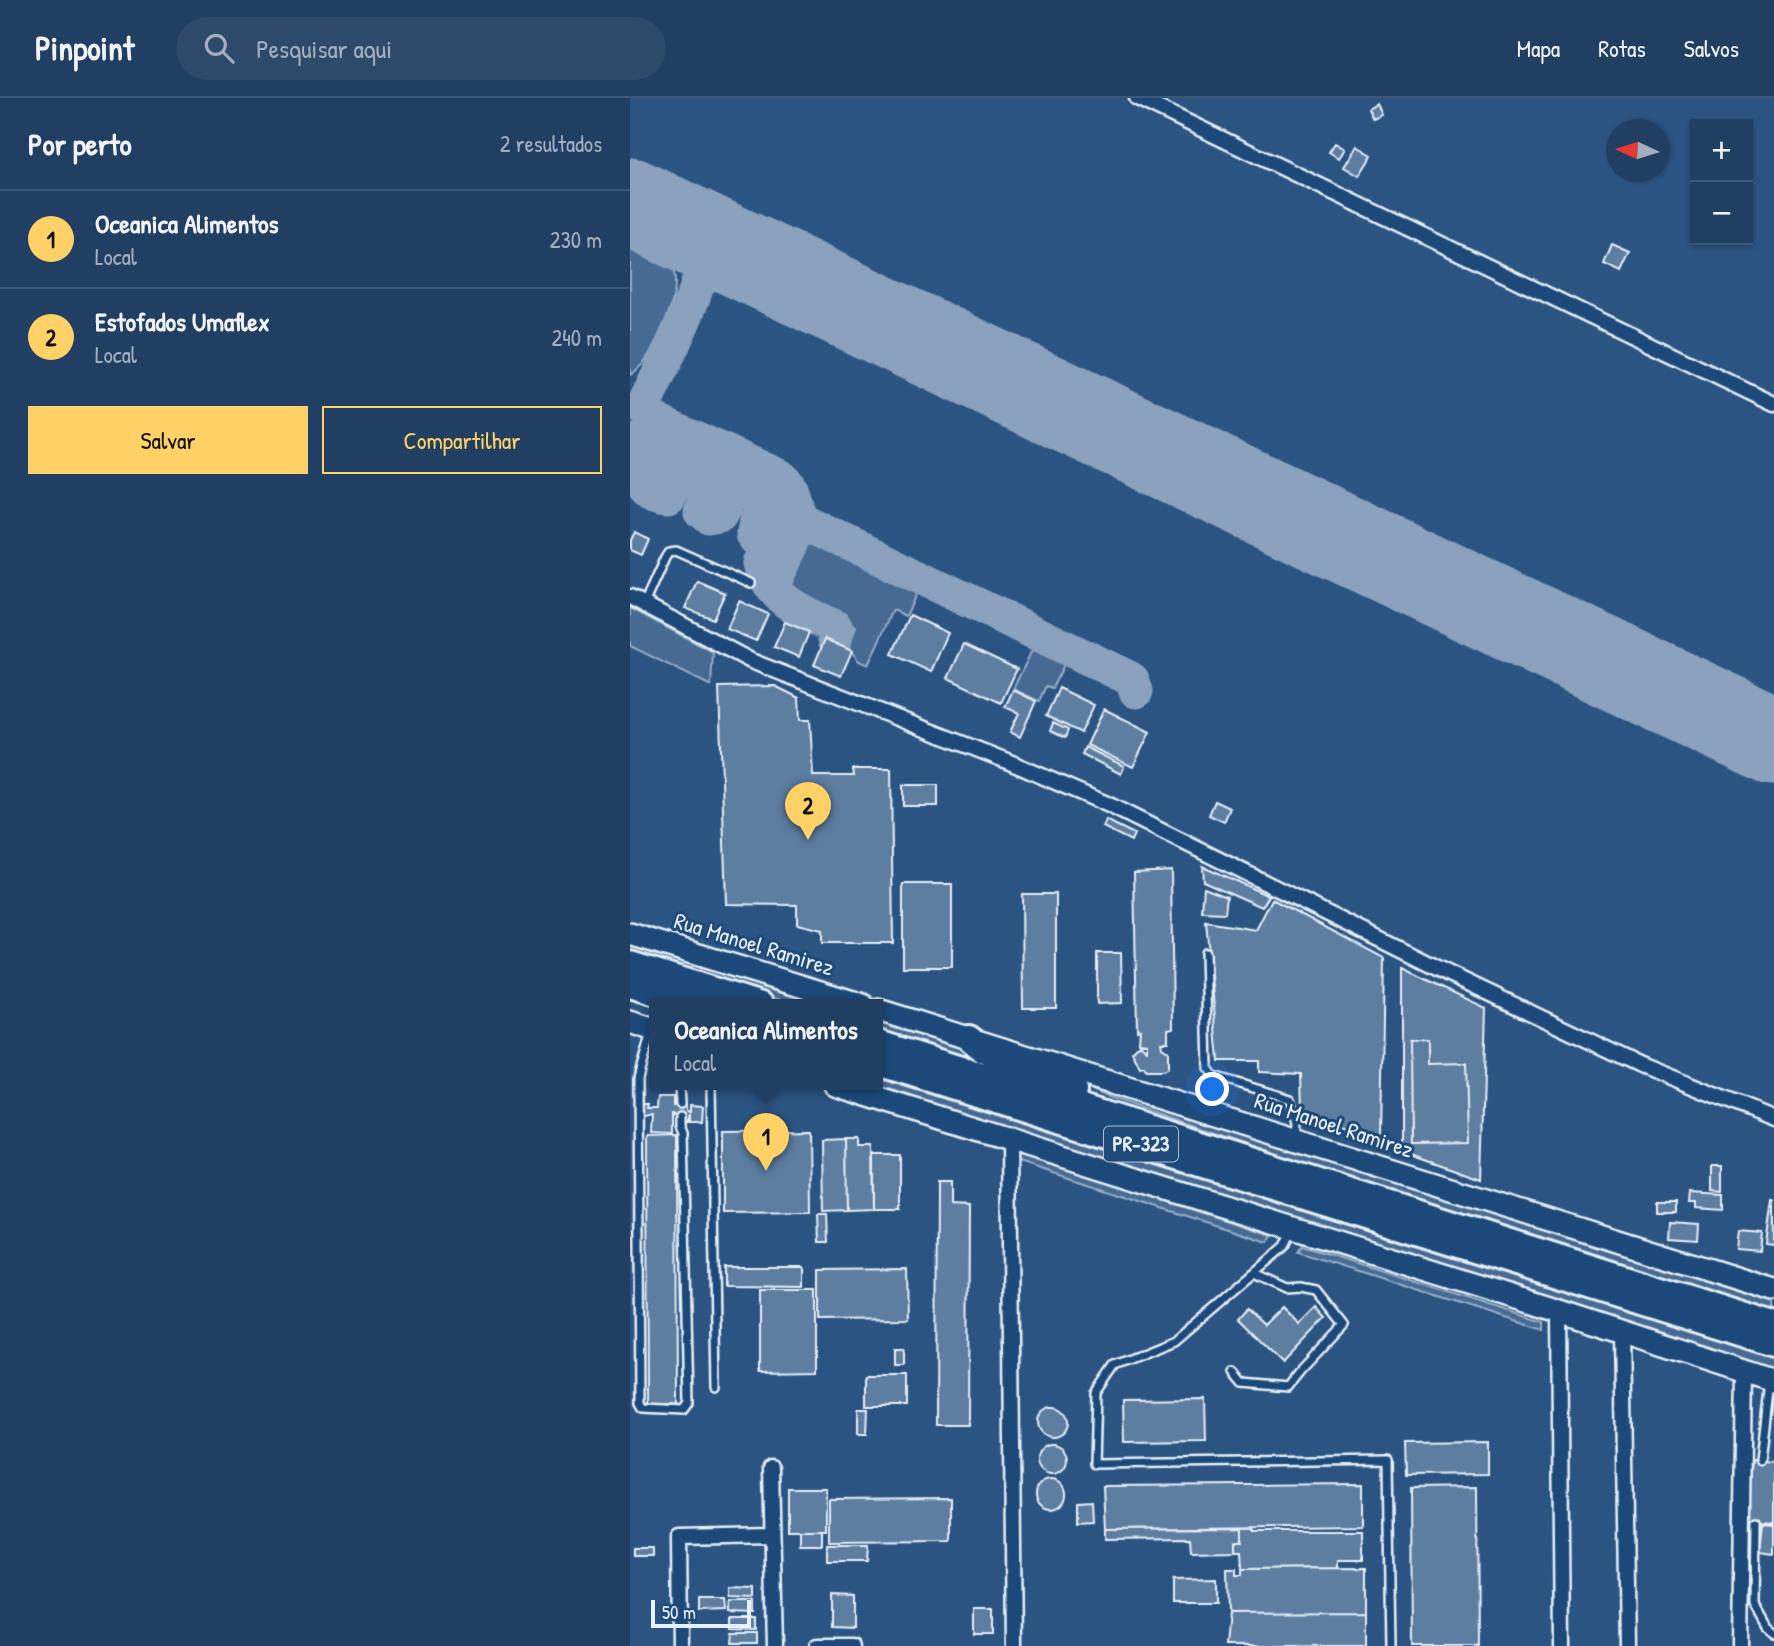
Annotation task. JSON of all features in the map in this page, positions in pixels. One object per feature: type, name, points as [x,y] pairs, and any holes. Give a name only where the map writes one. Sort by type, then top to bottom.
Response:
[{"type":"highway","points":[[630,964],[742,999]]},
{"type":"highway","points":[[630,985],[676,999]]},
{"type":"highway","points":[[630,995],[649,1017]]},
{"type":"highway","points":[[969,1038],[984,1051],[1061,1086],[1094,1099],[1208,1134],[1266,1165]]},
{"type":"highway","name":"PR-323","points":[[883,1044],[1774,1325]]},
{"type":"highway","name":"PR-323","points":[[883,1065],[1774,1344]]},
{"type":"main road","name":"Rua Manoel Ramirez","points":[[630,934],[843,999]]},
{"type":"main road","name":"Rua Manoel Ramirez","points":[[883,1012],[1774,1290]]},
{"type":"main road","points":[[630,1022],[649,1022]]},
{"type":"main road","points":[[851,1090],[1559,1311],[1772,1381]]},
{"type":"street","points":[[1137,98],[1774,404]]},
{"type":"street","points":[[630,597],[751,661],[1007,761],[1108,805],[1604,1048],[1774,1119]]},
{"type":"street","points":[[1009,1140],[1014,1646]]},
{"type":"street","points":[[1559,1311],[1562,1646]]},
{"type":"street","points":[[1622,1332],[1627,1646]]},
{"type":"street","points":[[1740,1646],[1744,1373]]},
{"type":"street","points":[[771,1468],[775,1646]]},
{"type":"street","points":[[680,1646],[679,1537],[772,1535]]},
{"type":"street","points":[[817,1646],[852,1646]]},
{"type":"lane","points":[[644,604],[669,551],[676,550],[751,583]]},
{"type":"lane","points":[[1205,953],[1208,1068],[1214,1076],[1290,1099],[1297,1123],[1296,1140]]},
{"type":"lane","points":[[649,1044],[640,1065],[638,1079],[640,1402],[643,1408],[649,1410],[684,1410],[689,1403],[683,1133],[680,1116]]},
{"type":"lane","points":[[679,1090],[680,1104]]},
{"type":"lane","points":[[711,1090],[716,1387]]},
{"type":"lane","points":[[1293,1229],[1285,1246],[1174,1341],[1115,1364],[1096,1393],[1094,1464],[1388,1460],[1391,1646]]},
{"type":"lane","points":[[1235,1372],[1244,1383],[1289,1387],[1345,1325],[1316,1290],[1287,1288],[1254,1273]]},
{"type":"lane","points":[[1760,1461],[1772,1381]]},
{"type":"lane","points":[[1756,1521],[1755,1605],[1768,1628],[1774,1633]]},
{"type":"shaded area","points":[[630,235],[661,252],[674,272],[675,285],[668,314],[655,344],[645,361],[630,375]]},
{"type":"shaded area","points":[[805,537],[918,590],[906,616],[893,610],[868,665],[859,661],[848,647],[856,627],[784,592],[785,578]]},
{"type":"shaded area","points":[[630,608],[713,652],[711,686],[630,646]]},
{"type":"shaded area","points":[[1034,646],[1066,661],[1052,688],[1046,686],[1039,701],[1013,689]]},
{"type":"shaded area","points":[[630,941],[818,999],[778,999],[630,952]]},
{"type":"shaded area","points":[[883,1020],[943,1039],[1027,1078],[1026,1081],[883,1032]]},
{"type":"shaded area","points":[[1055,1074],[1774,1299],[1774,1311],[1281,1156],[1108,1097]]},
{"type":"shaded area","points":[[883,1080],[1774,1358],[1774,1372],[878,1090],[883,1090]]},
{"type":"shaded area","points":[[1015,1153],[1272,1235],[1268,1242],[1013,1160]]},
{"type":"shaded area","points":[[1302,1246],[1544,1322],[1544,1330],[1298,1252]]},
{"type":"building","points":[[1377,104],[1382,115],[1373,119],[1368,109]]},
{"type":"building","points":[[1335,143],[1345,149],[1339,158],[1329,152]]},
{"type":"building","points":[[1357,146],[1372,155],[1359,176],[1344,167]]},
{"type":"building","points":[[1612,245],[1630,253],[1621,272],[1604,264]]},
{"type":"building","points":[[634,532],[648,539],[641,555],[630,550],[630,540]]},
{"type":"building","points":[[697,581],[725,593],[713,619],[685,608]]},
{"type":"building","points":[[739,601],[768,614],[756,641],[727,629]]},
{"type":"building","points":[[910,615],[948,633],[931,672],[892,654]]},
{"type":"building","points":[[785,622],[809,632],[799,657],[774,647]]},
{"type":"building","points":[[825,639],[852,651],[841,676],[814,665]]},
{"type":"building","points":[[964,644],[1017,669],[1001,703],[948,678]]},
{"type":"building","points":[[775,686],[799,698],[800,720],[810,720],[813,776],[854,776],[853,769],[891,769],[893,943],[822,943],[822,930],[797,924],[797,905],[726,904],[719,687]]},
{"type":"building","points":[[1059,688],[1094,705],[1081,733],[1046,716]]},
{"type":"building","points":[[1013,690],[1036,701],[1020,737],[1010,732],[1019,713],[1005,707]]},
{"type":"building","points":[[1104,709],[1150,732],[1133,767],[1087,745]]},
{"type":"building","points":[[1053,723],[1068,730],[1065,738],[1050,731]]},
{"type":"building","points":[[1085,747],[1124,766],[1121,774],[1082,754]]},
{"type":"building","points":[[903,785],[938,785],[938,806],[903,806]]},
{"type":"building","points":[[1215,801],[1230,808],[1224,822],[1209,815]]},
{"type":"building","points":[[1106,820],[1134,834],[1131,841],[1103,827]]},
{"type":"building","points":[[1202,866],[1269,896],[1262,907],[1203,881]]},
{"type":"building","points":[[1171,870],[1173,1028],[1168,1029],[1168,1042],[1161,1042],[1162,1047],[1168,1051],[1168,1068],[1163,1071],[1146,1071],[1144,1067],[1140,1068],[1132,1052],[1140,1044],[1147,1050],[1147,1043],[1139,1042],[1140,1029],[1137,1030],[1134,872]]},
{"type":"building","points":[[903,884],[952,884],[952,967],[903,967]]},
{"type":"building","points":[[1204,887],[1227,896],[1225,913],[1202,912]]},
{"type":"building","points":[[1022,894],[1056,894],[1056,1008],[1023,1008]]},
{"type":"building","points":[[1272,899],[1384,958],[1381,1136],[1302,1112],[1301,1074],[1259,1072],[1259,1061],[1219,1061],[1206,922],[1256,930]]},
{"type":"building","points":[[1097,953],[1121,953],[1122,1003],[1097,1004]]},
{"type":"building","points":[[1402,968],[1486,1008],[1481,1179],[1402,1151]]},
{"type":"building","points":[[1410,1039],[1428,1039],[1428,1064],[1466,1063],[1468,1143],[1411,1144]]},
{"type":"building","points":[[658,1097],[673,1097],[673,1106],[684,1104],[690,1112],[690,1105],[703,1106],[702,1122],[689,1122],[689,1114],[687,1122],[683,1122],[683,1117],[672,1114],[672,1134],[651,1133],[652,1114],[641,1117],[641,1104],[648,1104],[647,1108],[657,1108]]},
{"type":"building","points":[[809,1130],[810,1212],[723,1213],[723,1131]]},
{"type":"building","points":[[677,1135],[678,1404],[648,1405],[647,1136]]},
{"type":"building","points":[[846,1139],[847,1210],[823,1211],[822,1140]]},
{"type":"building","points":[[846,1139],[859,1139],[859,1147],[873,1147],[874,1209],[847,1210]]},
{"type":"building","points":[[874,1155],[900,1155],[900,1209],[874,1209]]},
{"type":"building","points":[[1712,1166],[1722,1166],[1722,1192],[1712,1191]]},
{"type":"building","points":[[937,1182],[950,1182],[950,1206],[969,1207],[968,1425],[936,1425]]},
{"type":"building","points":[[1690,1193],[1723,1195],[1723,1210],[1696,1208],[1696,1203],[1689,1203]]},
{"type":"building","points":[[1774,1200],[1774,1245],[1766,1244]]},
{"type":"building","points":[[1657,1202],[1676,1202],[1676,1212],[1657,1212]]},
{"type":"building","points":[[818,1214],[827,1214],[828,1242],[819,1242]]},
{"type":"building","points":[[1670,1222],[1699,1224],[1698,1240],[1669,1238]]},
{"type":"building","points":[[1738,1231],[1762,1233],[1760,1251],[1736,1249]]},
{"type":"building","points":[[724,1267],[804,1267],[804,1287],[724,1286]]},
{"type":"building","points":[[907,1269],[908,1319],[820,1320],[820,1270]]},
{"type":"building","points":[[760,1290],[817,1290],[817,1370],[760,1371]]},
{"type":"building","points":[[1282,1307],[1299,1324],[1316,1307],[1326,1318],[1283,1363],[1238,1319],[1247,1309],[1264,1325]]},
{"type":"building","points":[[895,1348],[904,1348],[904,1365],[895,1365]]},
{"type":"building","points":[[866,1375],[907,1375],[907,1406],[866,1406]]},
{"type":"building","points":[[1205,1399],[1206,1441],[1124,1442],[1123,1400]]},
{"type":"building","points":[[1053,1407],[1064,1411],[1068,1422],[1064,1433],[1053,1437],[1042,1433],[1038,1422],[1042,1411]]},
{"type":"building","points":[[858,1409],[868,1409],[867,1434],[858,1434]]},
{"type":"building","points":[[1488,1442],[1488,1474],[1406,1475],[1405,1443]]},
{"type":"building","points":[[1052,1444],[1063,1448],[1067,1459],[1063,1470],[1052,1474],[1041,1470],[1037,1459],[1041,1448]]},
{"type":"building","points":[[1752,1460],[1774,1462],[1774,1522],[1746,1520]]},
{"type":"building","points":[[1051,1479],[1062,1483],[1066,1494],[1062,1505],[1051,1509],[1040,1505],[1036,1494],[1040,1483]]},
{"type":"building","points":[[1363,1484],[1363,1526],[1105,1529],[1103,1486]]},
{"type":"building","points":[[1477,1487],[1478,1646],[1412,1646],[1411,1488]]},
{"type":"building","points":[[788,1488],[826,1488],[826,1530],[788,1530]]},
{"type":"building","points":[[951,1498],[951,1541],[829,1542],[829,1499]]},
{"type":"building","points":[[1092,1501],[1093,1521],[1078,1522],[1078,1502]]},
{"type":"building","points":[[1763,1523],[1774,1524],[1774,1554],[1760,1552]]},
{"type":"building","points":[[1242,1528],[1242,1541],[1235,1541],[1235,1551],[1191,1552],[1190,1538],[1105,1539],[1105,1529]]},
{"type":"building","points":[[1242,1528],[1254,1528],[1254,1531],[1363,1531],[1363,1560],[1338,1560],[1338,1568],[1242,1569],[1241,1551],[1235,1551],[1235,1541],[1242,1541]]},
{"type":"building","points":[[800,1530],[822,1530],[822,1545],[800,1545]]},
{"type":"building","points":[[827,1545],[868,1545],[867,1561],[827,1561]]},
{"type":"building","points":[[633,1548],[653,1548],[653,1556],[633,1556]]},
{"type":"building","points":[[1366,1568],[1366,1612],[1228,1613],[1227,1569],[1236,1569],[1236,1575],[1242,1575],[1242,1569]]},
{"type":"building","points":[[1216,1579],[1216,1603],[1173,1603],[1173,1580]]},
{"type":"building","points":[[730,1588],[756,1589],[756,1599],[730,1598]]},
{"type":"building","points":[[832,1595],[853,1596],[853,1628],[832,1627]]},
{"type":"building","points":[[699,1600],[725,1600],[726,1611],[699,1612]]},
{"type":"building","points":[[730,1602],[755,1602],[755,1614],[730,1613]]},
{"type":"building","points":[[974,1609],[993,1609],[993,1634],[974,1634]]},
{"type":"building","points":[[1366,1612],[1366,1646],[1225,1646],[1228,1613]]},
{"type":"building","points":[[732,1619],[756,1619],[756,1630],[732,1629]]},
{"type":"building","points":[[733,1633],[757,1633],[757,1643],[732,1643]]},
{"type":"taxiway","points":[[676,224],[696,247],[701,265],[700,276],[678,333],[645,403],[646,411],[651,418],[781,477],[786,482],[797,512],[797,532],[776,580]]},
{"type":"taxiway","points":[[698,283],[710,271],[723,264],[754,261]]},
{"type":"taxiway","points":[[630,441],[766,503],[1127,677],[1132,680],[1136,691]]},
{"type":"taxiway","points":[[646,454],[644,482],[651,491],[669,496],[684,466],[694,463],[701,451]]},
{"type":"taxiway","points":[[725,498],[725,506],[720,516],[709,518],[701,511],[719,471],[729,460]]},
{"type":"taxiway","points":[[764,516],[756,522],[754,534],[761,542],[770,543]]},
{"type":"taxiway","points":[[761,563],[772,587],[780,596],[789,604],[835,627],[835,639]]},
{"type":"runway","points":[[630,202],[1774,741]]},
{"type":"place","name":"Estofados Umaflex","points":[[808,840]]},
{"type":"place","name":"Oceanica Alimentos","points":[[766,1171]]}]
